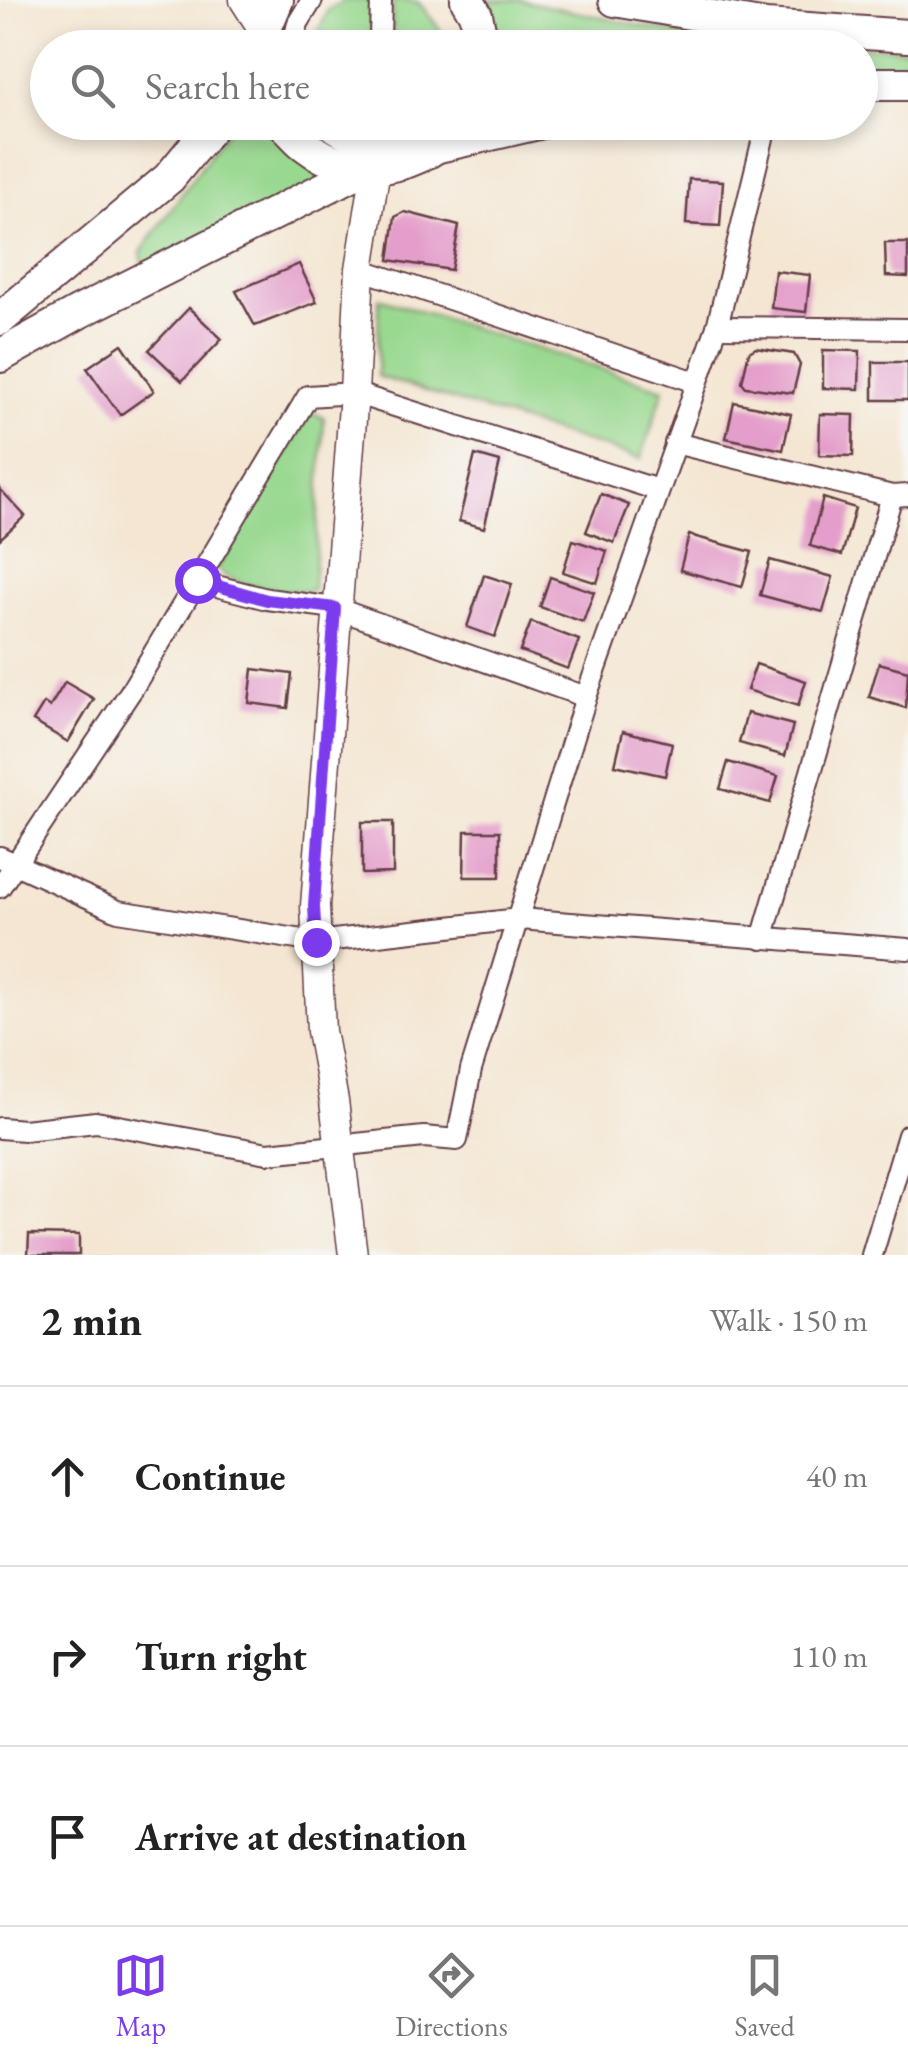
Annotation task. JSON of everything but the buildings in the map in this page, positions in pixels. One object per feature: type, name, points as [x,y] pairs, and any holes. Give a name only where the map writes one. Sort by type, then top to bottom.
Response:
[{"type":"main road","points":[[274,30],[277,0]]},
{"type":"main road","points":[[468,0],[479,30]]},
{"type":"main road","points":[[615,0],[676,5],[766,26],[823,30]]},
{"type":"main road","points":[[878,34],[908,36]]},
{"type":"main road","points":[[878,84],[908,84]]},
{"type":"main road","points":[[0,319],[169,178],[200,140]]},
{"type":"main road","points":[[299,140],[334,161],[409,162],[433,140]]},
{"type":"main road","points":[[0,356],[372,160]]},
{"type":"street","points":[[244,0],[265,30]]},
{"type":"street","points":[[289,30],[298,23],[312,0]]},
{"type":"street","points":[[380,30],[382,0]]},
{"type":"street","points":[[448,0],[465,30]]},
{"type":"street","points":[[350,140],[372,160]]},
{"type":"street","points":[[353,1255],[321,1031],[314,906],[360,269],[374,140]]},
{"type":"street","points":[[0,1128],[24,1130],[96,1122],[268,1153],[424,1137],[457,1140],[471,1070],[586,697],[718,327],[763,140]]},
{"type":"street","points":[[360,269],[696,382]]},
{"type":"street","points":[[718,327],[908,329]]},
{"type":"street","points":[[0,886],[7,860],[131,691],[308,396],[354,393],[658,490]]},
{"type":"street","points":[[675,443],[900,496],[762,939]]},
{"type":"street","points":[[197,580],[267,600],[335,608],[586,697]]},
{"type":"street","points":[[7,860],[118,911],[316,942],[519,919],[908,949]]},
{"type":"street","points":[[872,1255],[908,1135]]},
{"type":"green space","points":[[345,0],[373,0],[371,30],[319,30],[328,10]]},
{"type":"green space","points":[[393,0],[418,2],[441,30],[392,30]]},
{"type":"green space","points":[[489,0],[519,0],[661,30],[497,30]]},
{"type":"green space","points":[[878,47],[908,49],[908,72],[878,72]]},
{"type":"green space","points":[[220,140],[290,140],[332,177],[143,267],[141,252]]},
{"type":"green space","points":[[379,298],[664,389],[641,459],[377,376]]},
{"type":"green space","points":[[311,412],[324,418],[313,590],[262,587],[225,575],[217,569]]},
{"type":"route","points":[[197,580],[267,600],[335,608],[314,906],[316,942]]}]
